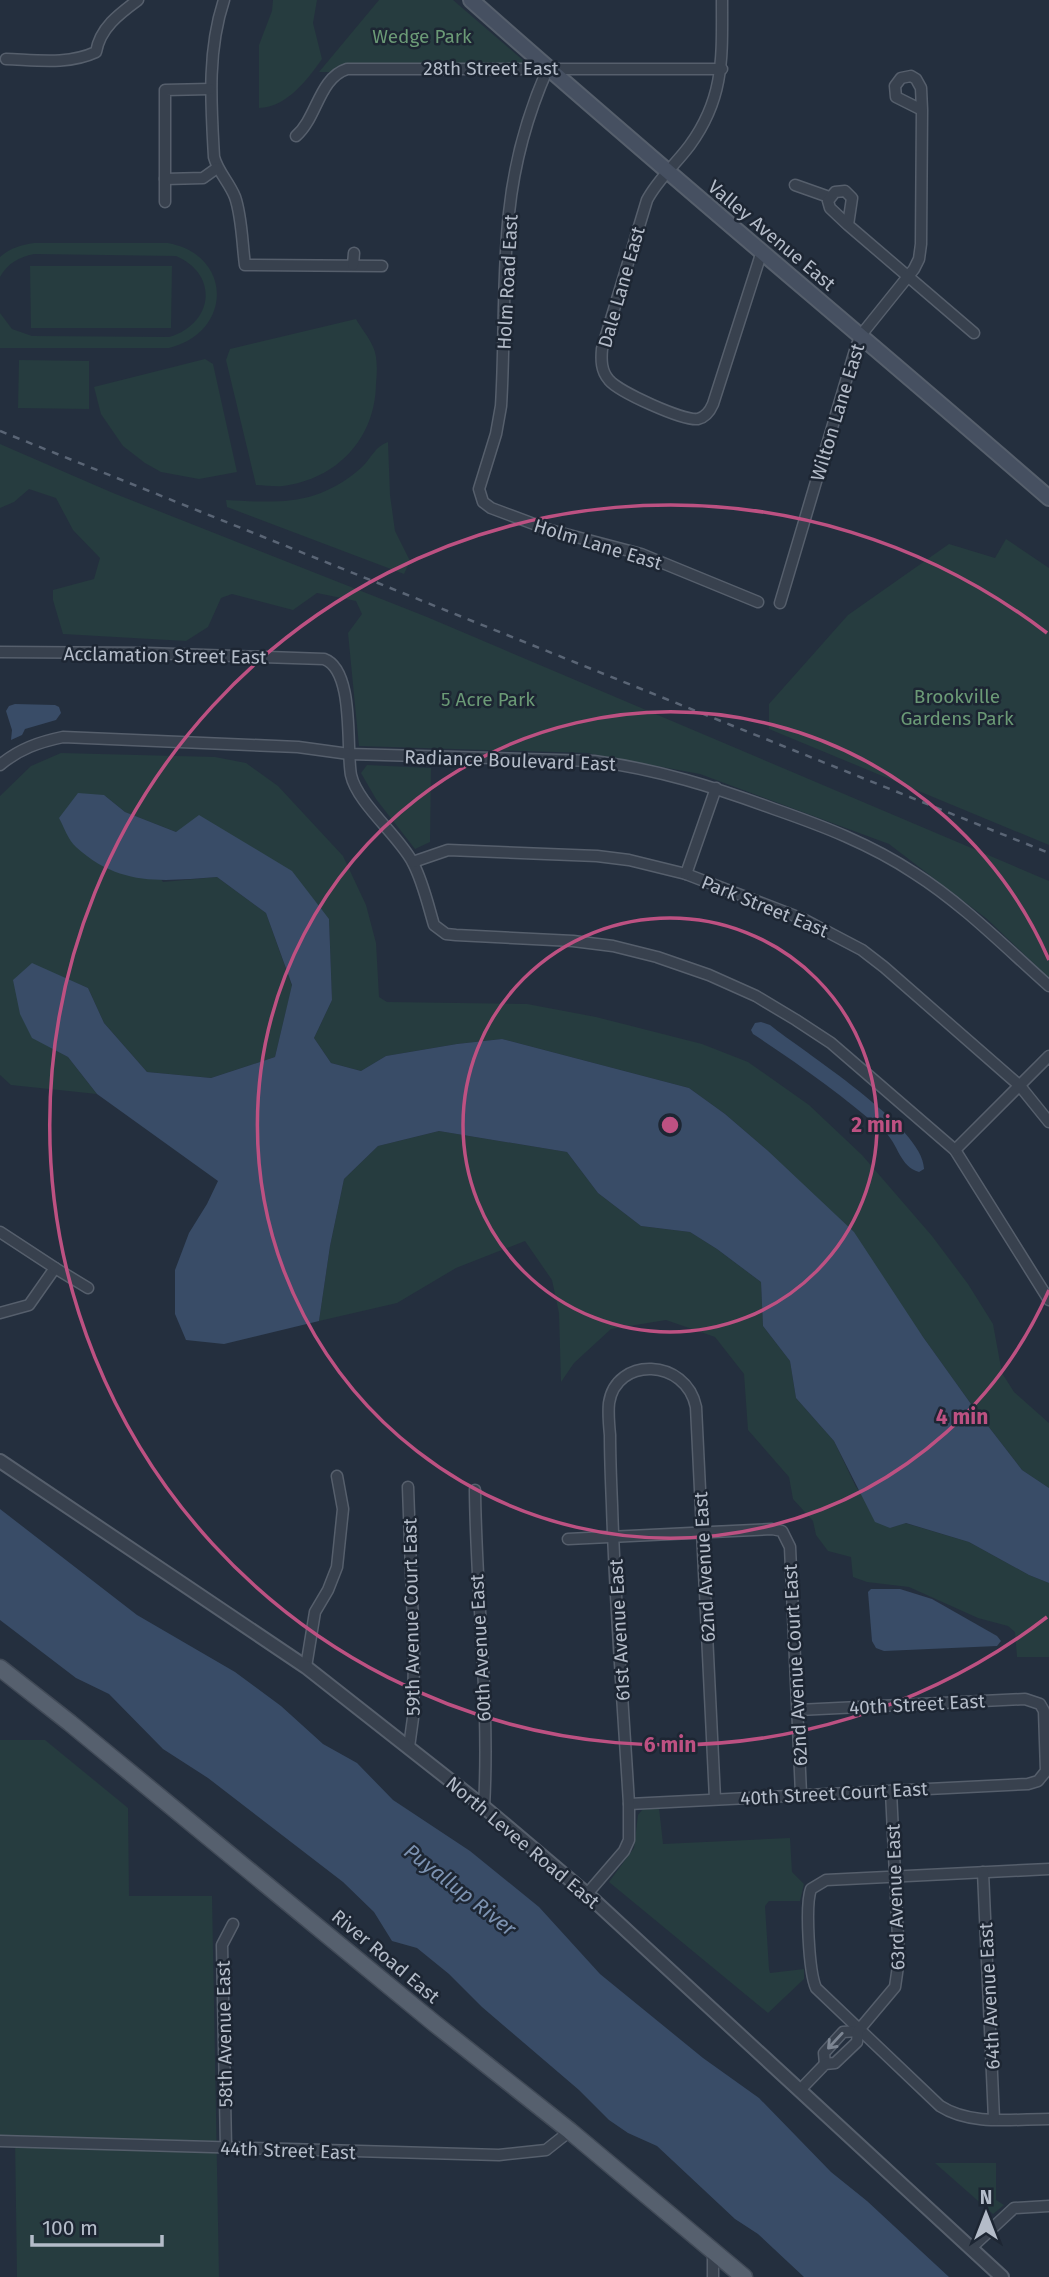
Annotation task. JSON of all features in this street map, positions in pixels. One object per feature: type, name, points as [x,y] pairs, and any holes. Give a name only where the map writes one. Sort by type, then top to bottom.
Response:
[{"type":"main road","name":"Valley Avenue East","points":[[471,0],[668,173],[1049,498]]},
{"type":"main road","name":"River Road East","points":[[0,1668],[570,2131],[744,2277]]},
{"type":"street","points":[[6,59],[70,60],[96,52],[106,28],[138,0]]},
{"type":"street","points":[[224,0],[211,58],[210,89],[217,168],[236,199],[245,265],[354,259],[382,266]]},
{"type":"street","points":[[668,173],[706,121],[715,100],[722,69],[722,0]]},
{"type":"street","name":"Holm Road East","points":[[481,498],[480,489],[501,406],[511,196],[529,121],[548,68]]},
{"type":"street","name":"28th Street East","points":[[296,136],[311,120],[331,80],[344,69],[722,69]]},
{"type":"street","points":[[166,202],[165,90],[210,89]]},
{"type":"street","name":"Wilton Lane East","points":[[780,603],[861,335],[916,265],[920,251],[922,110]]},
{"type":"street","points":[[166,179],[203,178],[217,168]]},
{"type":"street","name":"Dale Lane East","points":[[668,173],[655,184],[647,200],[603,345],[603,367],[612,383],[623,391],[687,418],[706,415],[713,404],[762,251]]},
{"type":"street","points":[[795,185],[829,197]]},
{"type":"street","points":[[829,197],[840,190],[851,196],[853,204],[848,225]]},
{"type":"street","points":[[829,197],[830,208],[848,225],[974,333]]},
{"type":"street","name":"Holm Lane East","points":[[481,498],[491,508],[520,520],[641,554],[758,602]]},
{"type":"street","name":"Acclamation Street East","points":[[0,652],[147,653],[324,659],[330,661],[338,673],[349,717],[349,754]]},
{"type":"street","name":"Radiance Boulevard East","points":[[0,765],[30,746],[63,737],[298,747],[349,754],[594,761],[630,765],[716,788],[841,833],[880,853],[951,899],[1049,986]]},
{"type":"street","points":[[349,754],[353,782],[413,862],[434,925],[439,930],[456,935],[573,941],[613,946],[657,957],[709,975],[756,996],[831,1043],[955,1150],[1049,1300]]},
{"type":"street","points":[[686,874],[716,788]]},
{"type":"street","name":"Park Street East","points":[[413,862],[447,850],[597,856],[629,860],[686,874],[803,919],[862,950],[1020,1086],[1049,1122]]},
{"type":"street","points":[[955,1150],[1049,1056]]},
{"type":"street","points":[[0,1232],[88,1288]]},
{"type":"street","points":[[0,1313],[29,1305],[55,1268]]},
{"type":"street","name":"62nd Avenue East","points":[[644,1369],[663,1371],[678,1377],[694,1397],[715,1799]]},
{"type":"street","name":"61st Avenue East","points":[[587,1894],[615,1863],[629,1840],[613,1538],[609,1402],[621,1381],[644,1369]]},
{"type":"street","name":"North Levee Road East","points":[[0,1461],[306,1667],[484,1807],[587,1894],[1002,2277]]},
{"type":"street","points":[[306,1667],[315,1612],[337,1567],[343,1509],[337,1476]]},
{"type":"street","name":"59th Avenue Court East","points":[[408,1487],[414,1654],[413,1718],[409,1747]]},
{"type":"street","name":"60th Avenue East","points":[[475,1490],[486,1779],[484,1807]]},
{"type":"street","name":"62nd Avenue Court East","points":[[703,1534],[772,1529],[782,1531],[790,1546],[801,1794]]},
{"type":"street","points":[[568,1539],[703,1534]]},
{"type":"street","name":"40th Street East","points":[[798,1710],[1025,1699],[1035,1701],[1044,1711],[1047,1766],[1038,1781]]},
{"type":"street","name":"40th Street Court East","points":[[629,1804],[1028,1784],[1038,1781]]},
{"type":"street","name":"63rd Avenue East","points":[[800,2090],[825,2064],[835,2063],[857,2042],[858,2031],[891,1993],[897,1980],[900,1959],[891,1791]]},
{"type":"street","points":[[1049,1869],[826,1880],[811,1889],[808,1905],[813,1982],[819,1993],[940,2106],[963,2117],[1049,2119]]},
{"type":"street","name":"64th Avenue East","points":[[983,1872],[994,2119]]},
{"type":"street","name":"58th Avenue East","points":[[226,2148],[222,1945],[233,1924]]},
{"type":"street","name":"63rd Avenue East","points":[[825,2064],[824,2053],[843,2032],[858,2031]]},
{"type":"street","name":"44th Street East","points":[[0,2141],[499,2155],[546,2150],[570,2131]]},
{"type":"street","points":[[971,2248],[1014,2208],[1049,2206]]},
{"type":"street","points":[[713,2251],[713,2277]]},
{"type":"green space","points":[[273,0],[317,0],[313,23],[322,59],[287,98],[259,108],[259,45],[272,11]]},
{"type":"green space","name":"Wedge Park","points":[[379,0],[453,0],[539,74],[319,72]]},
{"type":"green space","points":[[34,243],[168,243],[189,250],[205,262],[214,277],[217,294],[214,311],[205,327],[190,339],[169,348],[0,348],[0,313],[12,329],[32,336],[169,337],[184,331],[195,322],[202,311],[205,287],[200,275],[190,264],[176,256],[34,254],[14,261],[0,277],[0,257],[16,247]]},
{"type":"green space","points":[[30,266],[172,266],[171,328],[31,328]]},
{"type":"green space","points":[[356,319],[373,347],[377,365],[374,404],[360,439],[336,465],[320,475],[283,486],[256,485],[226,360],[230,349]]},
{"type":"green space","points":[[205,359],[213,364],[237,472],[199,479],[161,472],[123,446],[101,414],[94,387]]},
{"type":"green space","points":[[19,360],[89,361],[89,409],[18,408]]},
{"type":"green space","points":[[388,442],[390,495],[395,531],[410,561],[404,574],[227,507],[226,500],[264,502],[313,496],[345,480]]},
{"type":"green space","name":"5 Acre Park","points":[[0,444],[113,493],[427,617],[1049,881],[1049,978],[987,919],[889,844],[700,774],[587,753],[359,746],[348,633],[362,614],[356,601],[317,593],[293,610],[232,594],[221,598],[208,627],[186,641],[63,634],[53,600],[53,590],[94,579],[100,558],[73,530],[56,498],[29,489],[14,502],[0,508]]},
{"type":"green space","name":"Brookville Gardens Park","points":[[1006,539],[1049,568],[1049,845],[769,729],[769,704],[848,615],[949,544],[995,558]]},
{"type":"green space","points":[[61,753],[215,757],[246,763],[278,786],[343,856],[366,905],[376,943],[379,997],[387,1002],[527,1004],[596,1017],[702,1044],[748,1062],[809,1105],[862,1155],[932,1236],[968,1284],[993,1324],[1002,1373],[1014,1392],[1049,1423],[1049,1488],[1022,1470],[923,1337],[767,1150],[725,1114],[689,1088],[502,1039],[386,1056],[361,1071],[331,1063],[314,1038],[332,1000],[329,919],[176,832],[125,812],[104,795],[163,882],[217,877],[266,913],[292,986],[275,1057],[211,1078],[147,1072],[104,1023],[88,988],[32,964],[32,1037],[68,1057],[97,1094],[11,1085],[0,1075],[0,796],[31,766]]},
{"type":"green space","points":[[367,765],[431,768],[430,842],[415,849],[376,799],[361,773]]},
{"type":"green space","points":[[439,1131],[567,1152],[598,1193],[641,1226],[690,1232],[761,1282],[763,1326],[790,1361],[796,1398],[834,1441],[856,1487],[890,1528],[905,1523],[969,1542],[1049,1583],[1049,1657],[1017,1657],[1015,1632],[1008,1626],[978,1618],[909,1587],[867,1582],[853,1577],[851,1557],[828,1551],[816,1535],[813,1521],[793,1499],[789,1477],[748,1430],[744,1374],[715,1337],[666,1320],[611,1329],[574,1363],[561,1382],[559,1313],[552,1280],[525,1241],[456,1268],[397,1303],[319,1321],[330,1246],[344,1179],[378,1146]]},
{"type":"green space","points":[[0,1740],[45,1740],[128,1808],[129,1896],[212,1896],[219,2277],[17,2277],[15,2137],[0,2136]]},
{"type":"green space","points":[[659,1808],[663,1844],[790,1838],[792,1872],[804,1884],[800,1901],[769,1901],[765,1906],[769,1969],[770,1973],[804,1969],[804,1979],[768,2013],[609,1882],[634,1848],[638,1815],[643,1809]]},
{"type":"green space","points":[[935,2163],[996,2163],[996,2200],[1004,2205],[993,2214]]},
{"type":"water","points":[[55,705],[61,713],[56,720],[25,729],[22,735],[11,740],[12,730],[6,711],[9,706]]},
{"type":"water","points":[[78,793],[104,795],[125,812],[176,832],[199,815],[292,871],[329,919],[332,1000],[314,1038],[331,1063],[361,1071],[386,1056],[502,1039],[689,1088],[725,1114],[854,1232],[971,1404],[1022,1470],[1049,1488],[1049,1583],[969,1542],[906,1523],[890,1528],[875,1522],[834,1441],[796,1398],[790,1361],[763,1326],[761,1282],[690,1232],[641,1226],[598,1193],[567,1152],[439,1131],[378,1146],[344,1179],[330,1246],[319,1321],[224,1344],[186,1340],[175,1314],[175,1270],[189,1233],[218,1181],[97,1094],[68,1057],[32,1038],[20,1014],[13,980],[32,963],[88,988],[104,1023],[147,1072],[211,1078],[275,1057],[292,985],[266,913],[217,877],[160,880],[125,875],[92,860],[76,847],[59,818]]},
{"type":"water","points":[[755,1023],[770,1025],[833,1071],[884,1112],[919,1152],[924,1169],[919,1172],[913,1169],[903,1160],[885,1132],[820,1081],[753,1034],[751,1030]]},
{"type":"water","name":"Puyallup River","points":[[0,1509],[137,1615],[235,1672],[281,1706],[323,1744],[357,1763],[393,1800],[470,1851],[539,1907],[600,1974],[703,2058],[759,2098],[831,2172],[867,2201],[949,2277],[804,2277],[758,2234],[735,2219],[657,2146],[628,2133],[609,2120],[579,2090],[482,2007],[449,1974],[417,1948],[392,1941],[374,1912],[343,1882],[208,1778],[163,1749],[109,1694],[76,1678],[0,1620]]},
{"type":"water","points":[[871,1589],[900,1589],[932,1599],[997,1636],[1001,1641],[997,1646],[884,1651],[876,1648],[872,1641],[868,1592]]},
{"type":"railway","points":[[0,431],[1049,853]]}]
